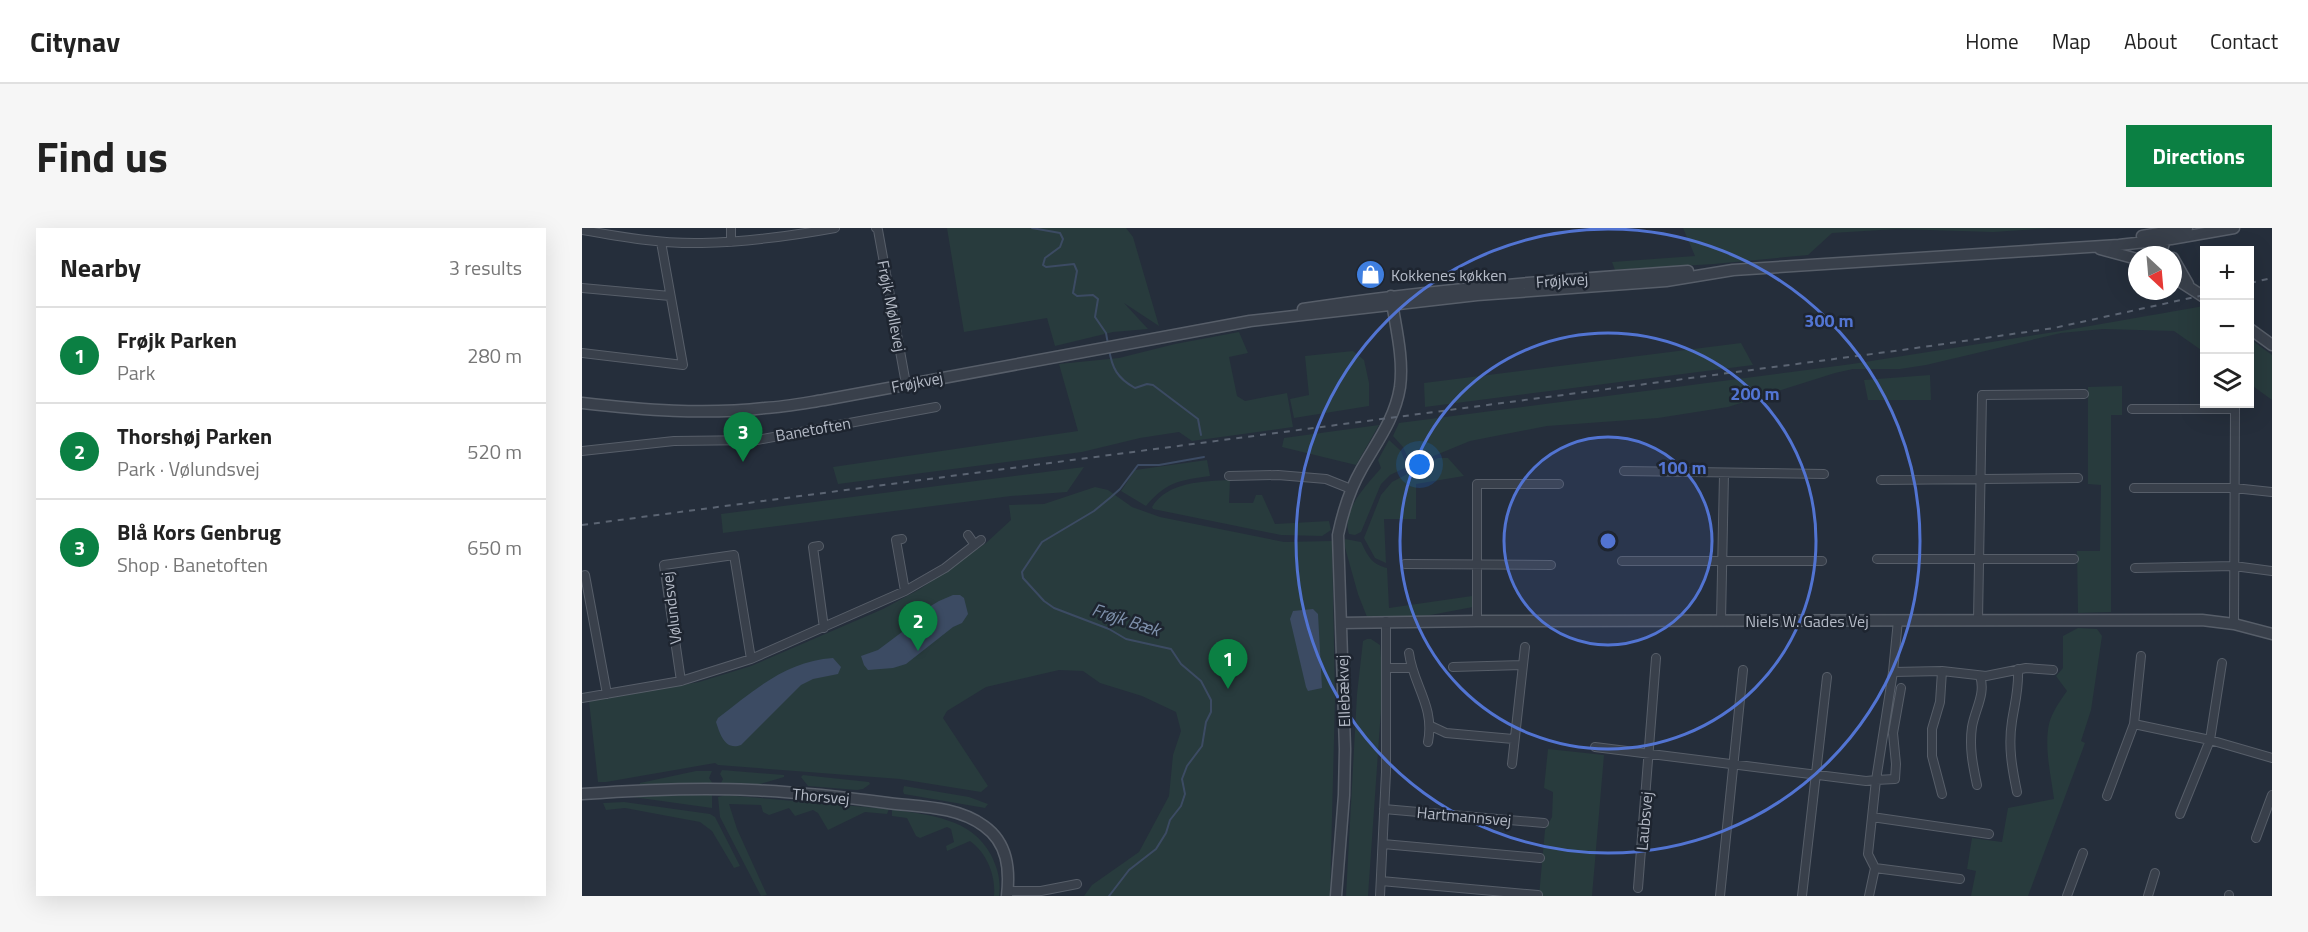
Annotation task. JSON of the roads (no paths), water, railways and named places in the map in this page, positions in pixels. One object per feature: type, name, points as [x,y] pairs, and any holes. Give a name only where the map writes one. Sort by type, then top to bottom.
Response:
[{"type":"street","points":[[731,228],[731,242]]},
{"type":"street","points":[[582,229],[661,242],[700,244],[768,239],[835,228]]},
{"type":"street","name":"Frøjk Møllevej","points":[[876,228],[906,384]]},
{"type":"street","points":[[2164,246],[2168,237],[2187,228]]},
{"type":"street","points":[[2168,237],[2234,228]]},
{"type":"street","points":[[2168,237],[2170,246]]},
{"type":"street","name":"Frøjkvej","points":[[582,403],[659,411],[700,412],[765,408],[1250,321],[1392,300],[1666,281],[1733,270],[2085,246],[2168,237]]},
{"type":"street","points":[[582,353],[683,365],[661,242]]},
{"type":"street","points":[[2085,246],[2128,257]]},
{"type":"street","points":[[2182,275],[2192,288]]},
{"type":"street","points":[[2182,282],[2200,294]]},
{"type":"street","points":[[582,288],[670,296]]},
{"type":"street","name":"Ellebækvej","points":[[1336,896],[1344,795],[1338,535],[1342,512],[1351,489],[1391,418],[1400,386],[1401,366],[1392,300]]},
{"type":"street","points":[[2254,332],[2272,345]]},
{"type":"street","points":[[1978,620],[1982,395],[2084,394]]},
{"type":"street","name":"Banetoften","points":[[582,451],[674,441],[757,440],[936,407]]},
{"type":"street","points":[[2133,409],[2235,409],[2234,624]]},
{"type":"street","points":[[1624,471],[1824,474]]},
{"type":"street","points":[[1721,621],[1724,474]]},
{"type":"street","points":[[1229,476],[1278,475],[1326,479],[1351,489]]},
{"type":"street","points":[[1881,480],[1979,477],[2078,478]]},
{"type":"street","points":[[1477,621],[1477,484],[1559,484]]},
{"type":"street","points":[[2134,488],[2234,488],[2272,492]]},
{"type":"street","points":[[582,698],[681,681],[751,659],[905,591],[945,568],[978,542],[968,535]]},
{"type":"street","points":[[902,539],[896,540],[905,591]]},
{"type":"street","points":[[819,546],[813,547],[824,628]]},
{"type":"street","name":"Vølundsvej","points":[[681,681],[663,565],[734,555],[751,659]]},
{"type":"street","points":[[1877,559],[2074,559]]},
{"type":"street","points":[[1622,561],[1822,561]]},
{"type":"street","points":[[1405,564],[1551,565]]},
{"type":"street","points":[[2135,568],[2234,566],[2272,571]]},
{"type":"street","points":[[582,576],[585,575],[607,694]]},
{"type":"street","points":[[1869,896],[1875,868],[1868,854],[1898,620]]},
{"type":"street","name":"Niels W. Gades Vej","points":[[1341,623],[1386,621],[2202,620],[2234,624],[2272,634]]},
{"type":"street","points":[[1380,896],[1384,809],[1386,621]]},
{"type":"street","points":[[1512,764],[1525,647]]},
{"type":"street","points":[[1409,653],[1411,668],[1419,682],[1431,726],[1428,741]]},
{"type":"street","points":[[2107,796],[2134,724],[2141,656]]},
{"type":"street","name":"Laubsvej","points":[[1638,888],[1656,658]]},
{"type":"street","points":[[2180,814],[2210,740],[2222,663]]},
{"type":"street","points":[[1453,667],[1522,665]]},
{"type":"street","points":[[1386,668],[1411,668]]},
{"type":"street","points":[[1893,672],[1942,672],[1986,676],[2026,668],[2053,670]]},
{"type":"street","points":[[2017,792],[2010,759],[2012,720],[2019,688],[2018,669]]},
{"type":"street","points":[[1720,896],[1743,670]]},
{"type":"street","points":[[1942,672],[1940,702],[1932,729],[1932,756],[1942,794]]},
{"type":"street","points":[[1977,785],[1972,760],[1972,728],[1983,686],[1980,676]]},
{"type":"street","points":[[1802,896],[1827,677]]},
{"type":"street","points":[[1595,747],[1866,781],[1895,779],[1893,733],[1901,688]]},
{"type":"street","points":[[2134,724],[2210,740],[2272,758]]},
{"type":"street","points":[[1431,726],[1446,733],[1513,739]]},
{"type":"street","name":"Thorsvej","points":[[582,794],[693,789],[752,790],[841,797],[949,810],[968,816],[987,828],[999,842],[1009,870],[1007,893],[1041,891],[1077,884]]},
{"type":"street","points":[[2256,838],[2272,795]]},
{"type":"street","name":"Hartmannsvej","points":[[1384,809],[1545,823]]},
{"type":"street","points":[[1872,817],[1989,834]]},
{"type":"street","points":[[1383,844],[1539,858]]},
{"type":"street","points":[[2067,896],[2083,853]]},
{"type":"street","points":[[1875,868],[1960,879]]},
{"type":"street","points":[[2148,896],[2155,873]]},
{"type":"street","points":[[1381,881],[1538,895]]},
{"type":"water","points":[[953,595],[960,595],[964,598],[968,614],[962,623],[953,627],[906,664],[893,668],[868,670],[861,656],[878,650],[902,632],[919,613]]},
{"type":"water","points":[[1313,609],[1318,614],[1322,688],[1308,691],[1290,619],[1293,611]]},
{"type":"water","points":[[833,658],[841,667],[838,674],[813,679],[801,685],[741,745],[727,744],[719,731],[716,722],[718,718],[785,671],[816,660]]},
{"type":"waterway","name":"Frøjk Bæk","points":[[1032,228],[1060,233],[1063,239],[1060,247],[1045,258],[1043,265],[1046,267],[1074,264],[1077,271],[1073,293],[1077,296],[1093,295],[1098,299],[1095,317],[1106,333],[1108,344]]},
{"type":"waterway","name":"Frøjk Bæk","points":[[1109,349],[1114,367],[1124,380],[1135,388],[1147,384],[1153,385],[1198,419],[1201,435]]},
{"type":"waterway","name":"Frøjk Bæk","points":[[1109,896],[1129,870],[1156,849],[1166,833],[1170,820],[1181,806],[1185,794],[1182,779],[1187,766],[1202,746],[1206,722],[1211,712],[1211,700],[1201,681],[1181,664],[1171,649],[1126,639],[1109,629],[1054,608],[1044,601],[1023,578],[1022,572],[1042,542],[1094,511],[1120,489],[1138,465],[1159,465],[1204,457]]},
{"type":"railway","points":[[2254,282],[2272,278]]},
{"type":"railway","points":[[582,525],[1902,350],[2054,328],[2200,296]]},
{"type":"place","name":"Kokkenes køkken","points":[[1370,275]]},
{"type":"place","name":"Blå Kors Genbrug","points":[[743,462]]},
{"type":"place","name":"Thorshøj Parken","points":[[918,651]]},
{"type":"place","name":"Frøjk Parken","points":[[1228,689]]}]
